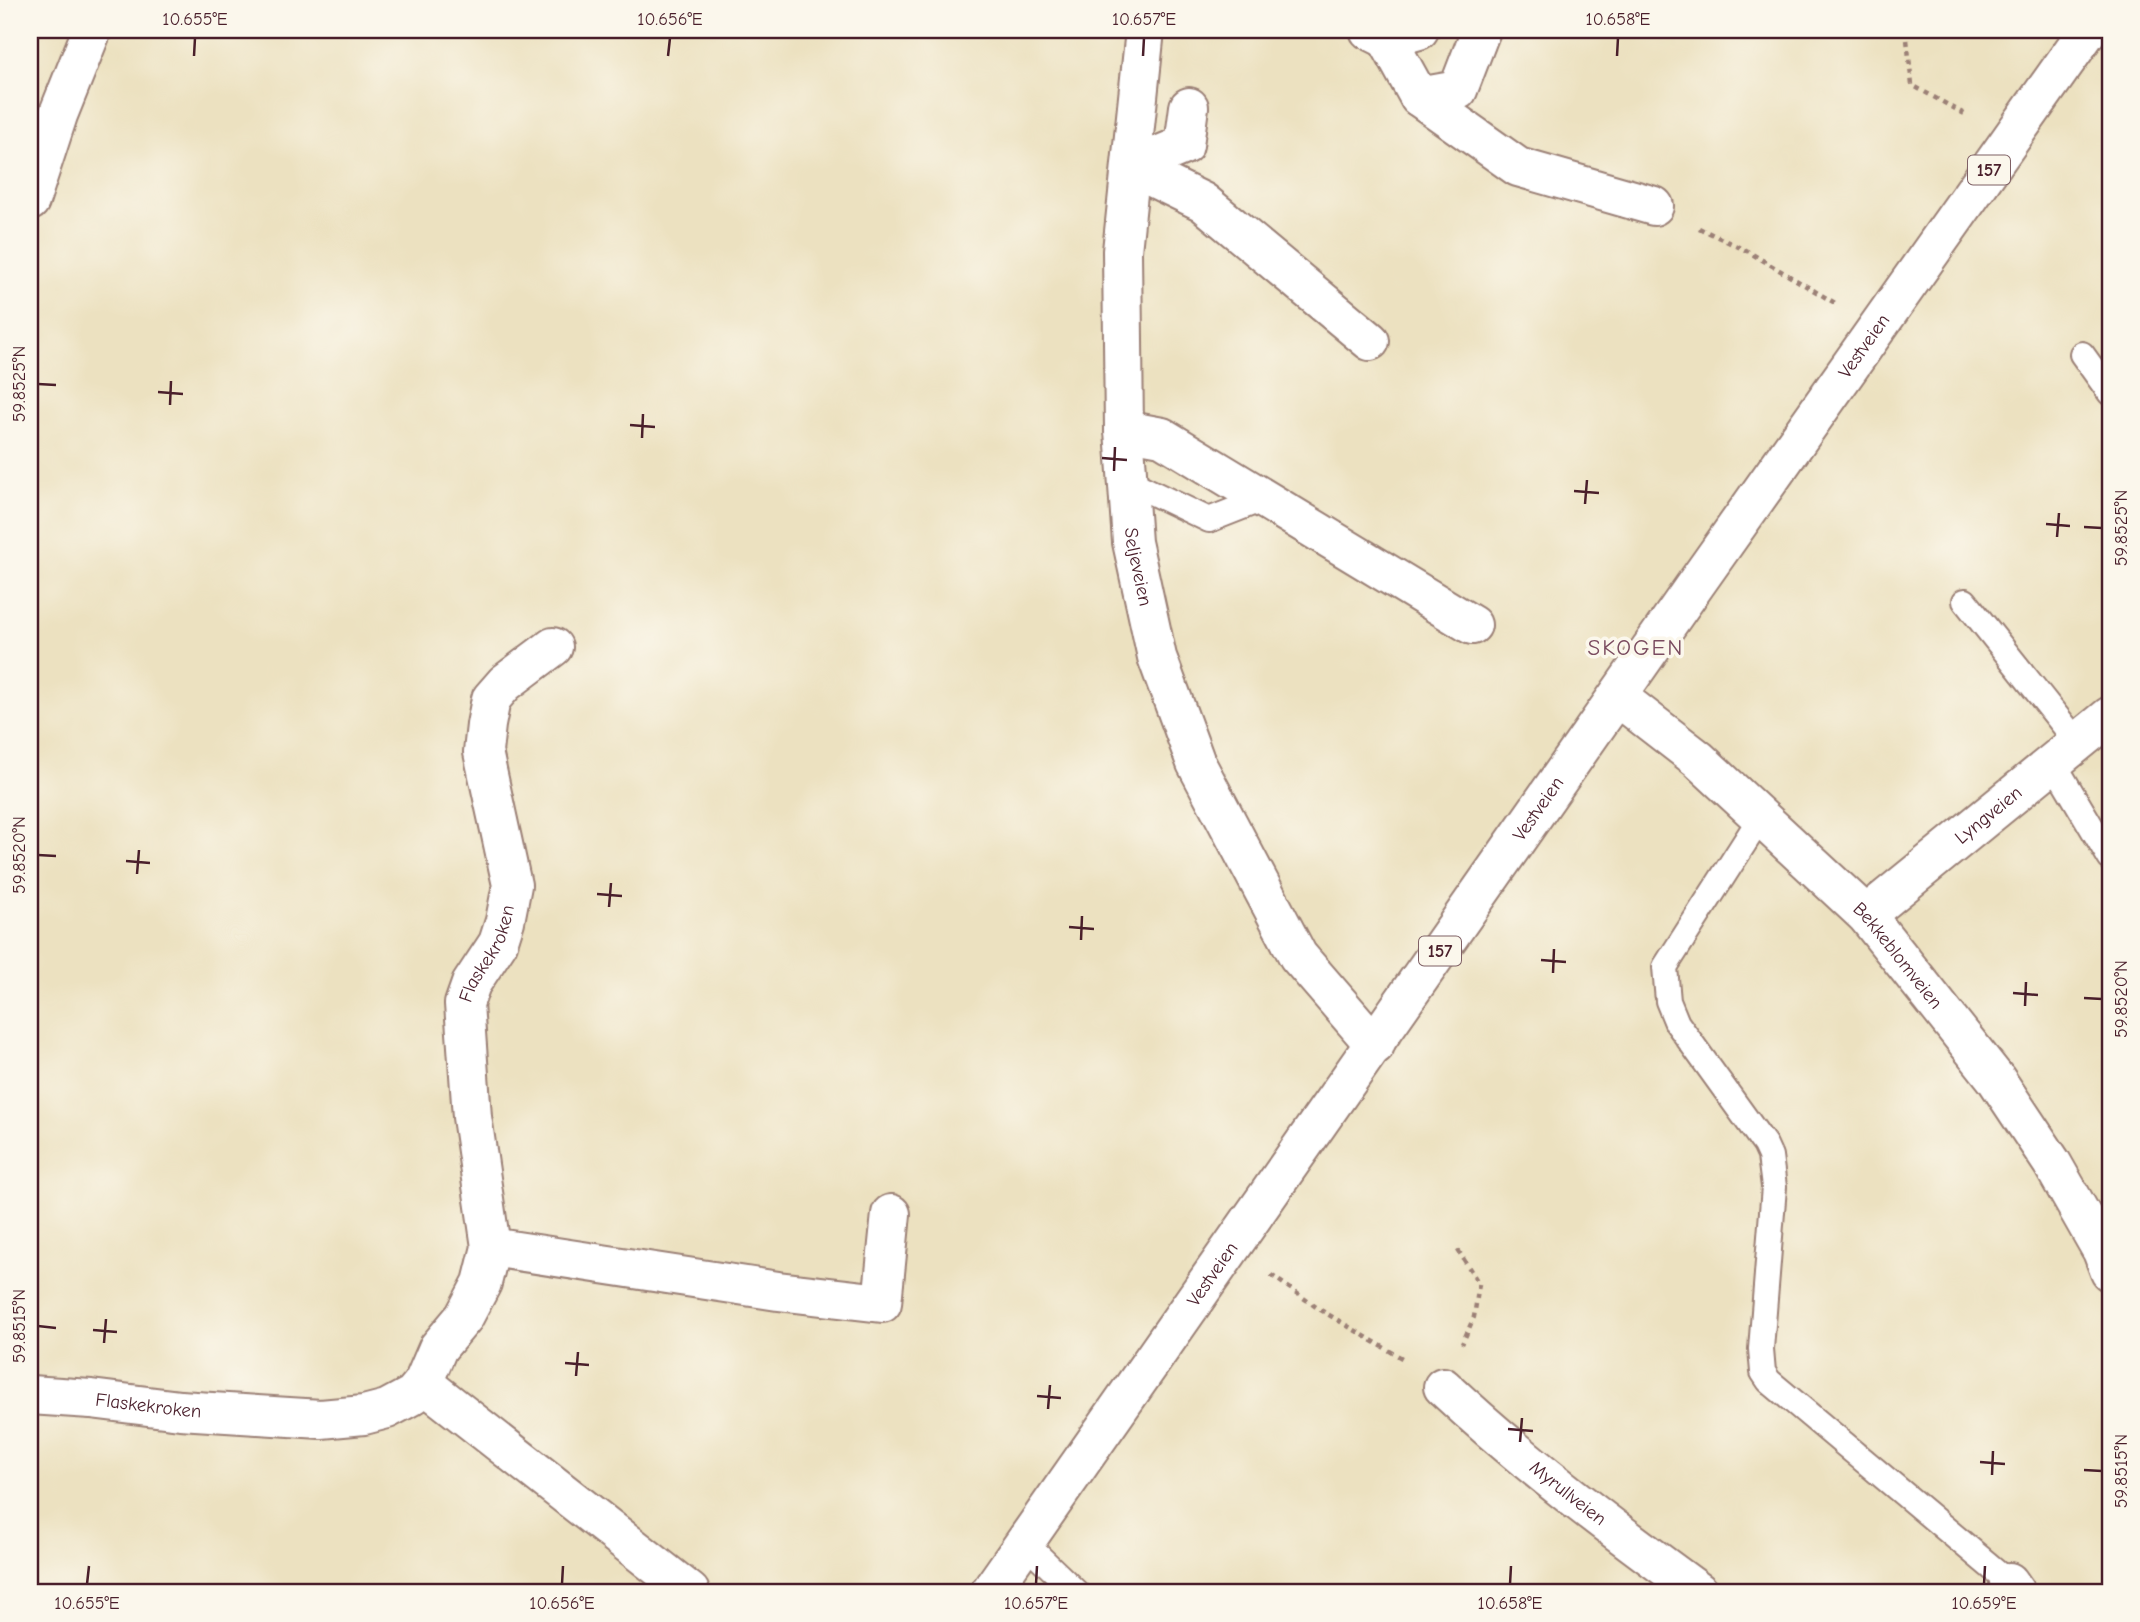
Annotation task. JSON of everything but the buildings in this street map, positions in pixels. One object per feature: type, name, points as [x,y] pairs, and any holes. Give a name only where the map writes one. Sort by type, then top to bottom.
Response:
[{"type":"street","points":[[30,201],[58,115],[92,30]]},
{"type":"street","name":"Seljeveien","points":[[1145,30],[1122,251],[1125,430],[1132,542],[1157,657],[1196,763],[1298,956],[1375,1045]]},
{"type":"street","points":[[1419,97],[1458,90],[1481,30]]},
{"type":"street","name":"Vestveien","points":[[990,1592],[2088,30]]},
{"type":"street","points":[[1391,33],[1419,97],[1518,167],[1654,206]]},
{"type":"street","points":[[1131,167],[1184,145],[1189,107]]},
{"type":"street","points":[[1131,167],[1203,202],[1370,341]]},
{"type":"street","points":[[1125,430],[1162,437],[1472,625]]},
{"type":"street","name":"Flaskekroken","points":[[30,1395],[180,1410],[321,1419],[364,1415],[387,1409],[414,1395],[423,1383],[438,1348],[464,1317],[482,1283],[491,1247],[472,1117],[464,1004],[471,984],[498,943],[512,884],[483,752],[491,699],[505,683],[553,647]]},
{"type":"street","name":"Bekkeblomveien","points":[[1618,697],[1688,751],[1866,915],[1996,1079],[2052,1163],[2102,1251],[2110,1272]]},
{"type":"street","name":"Lyngveien","points":[[1866,915],[2110,716]]},
{"type":"street","points":[[491,1247],[778,1292],[882,1303],[891,1214]]},
{"type":"street","points":[[423,1383],[690,1592]]},
{"type":"street","name":"Myrullveien","points":[[1443,1387],[1489,1430],[1589,1512],[1699,1592]]},
{"type":"lane","points":[[2082,354],[2110,393]]},
{"type":"lane","points":[[1128,481],[1209,520],[1265,498]]},
{"type":"lane","points":[[1965,601],[2065,753],[2110,858]]},
{"type":"lane","points":[[1761,817],[1665,967],[1668,1001],[1677,1023],[1765,1145],[1770,1156],[1774,1187],[1761,1349],[1763,1372],[1769,1381],[2013,1587]]},
{"type":"lane","points":[[1025,1543],[1076,1592]]},
{"type":"path","points":[[1906,30],[1912,85],[1978,122]]},
{"type":"path","points":[[1654,206],[1747,251],[1843,307]]},
{"type":"path","points":[[1233,1248],[1319,1308],[1400,1357],[1443,1387],[1474,1318],[1479,1284],[1458,1250]]},
{"type":"district","name":"SKOGEN","points":[[1636,647]]}]
